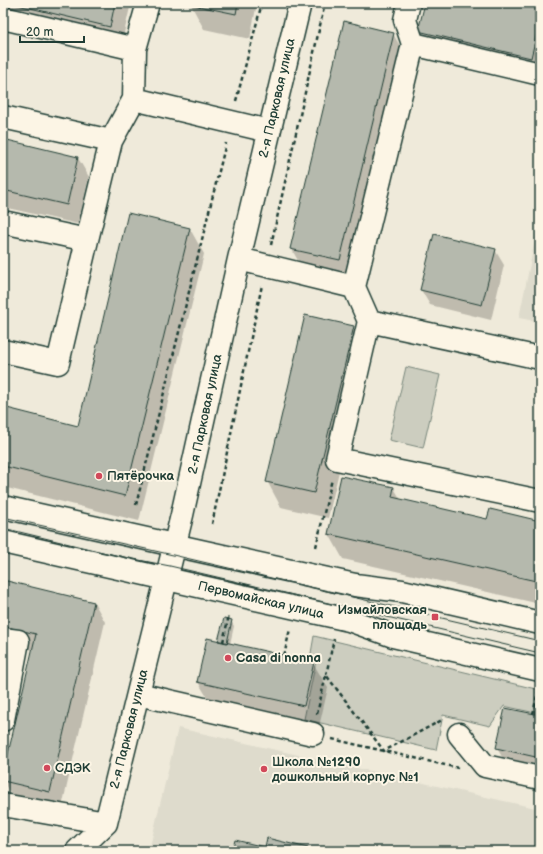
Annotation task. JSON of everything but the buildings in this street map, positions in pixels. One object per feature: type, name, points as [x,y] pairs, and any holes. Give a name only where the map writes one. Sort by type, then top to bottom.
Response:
[{"type":"main road","points":[[3,351],[58,363],[86,240],[111,141],[134,99],[135,49],[148,3]]},
{"type":"main road","name":"2-я Парковая улица","points":[[106,823],[175,546],[239,259],[300,3]]},
{"type":"main road","points":[[409,3],[405,20],[413,44],[354,287],[369,321],[337,459],[540,501]]},
{"type":"main road","points":[[3,18],[135,49]]},
{"type":"main road","points":[[413,44],[540,74]]},
{"type":"main road","points":[[134,99],[269,131]]},
{"type":"main road","points":[[3,118],[111,141]]},
{"type":"main road","points":[[3,222],[86,240]]},
{"type":"main road","points":[[239,259],[354,287]]},
{"type":"main road","points":[[369,321],[540,358]]},
{"type":"main road","points":[[3,507],[175,546],[355,584],[402,592],[540,623]]},
{"type":"main road","name":"Первомайская улица","points":[[3,542],[349,620],[393,636],[539,678]]},
{"type":"main road","points":[[3,639],[18,641],[3,720]]},
{"type":"main road","points":[[138,694],[313,734]]},
{"type":"main road","points":[[452,726],[485,766],[540,778]]},
{"type":"main road","points":[[3,805],[106,823]]},
{"type":"main road","points":[[77,851],[106,823]]},
{"type":"path","points":[[136,506],[262,3]]},
{"type":"path","points":[[316,547],[337,459]]},
{"type":"path","points":[[223,642],[229,614]]},
{"type":"path","points":[[284,656],[290,629]]},
{"type":"path","points":[[334,639],[313,734],[473,771],[485,766]]},
{"type":"path","points":[[326,675],[384,751]]},
{"type":"path","points":[[533,714],[539,678]]},
{"type":"path","points":[[384,751],[452,726]]},
{"type":"shaded area","points":[[540,215],[540,322],[519,318]]},
{"type":"shaded area","points":[[406,367],[440,375],[423,448],[389,440]]},
{"type":"shaded area","points":[[314,636],[540,690],[540,714],[504,706],[490,726],[443,715],[436,750],[304,719],[316,661],[310,659]]},
{"type":"shaded area","name":"Школа №1290 дошкольный корпус №1","points":[[178,728],[540,809],[540,851],[149,851]]},
{"type":"tram line","points":[[3,517],[173,555],[540,641]]},
{"type":"tram line","points":[[3,528],[540,653]]},
{"type":"place","name":"Пятёрочка","points":[[99,476]]},
{"type":"place","name":"Измайловская площадь","points":[[435,617]]},
{"type":"place","name":"Casa di nonna","points":[[228,658]]},
{"type":"place","name":"СДЭК","points":[[47,768]]},
{"type":"place","name":"Школа №1290 дошкольный корпус №1","points":[[264,769]]}]
